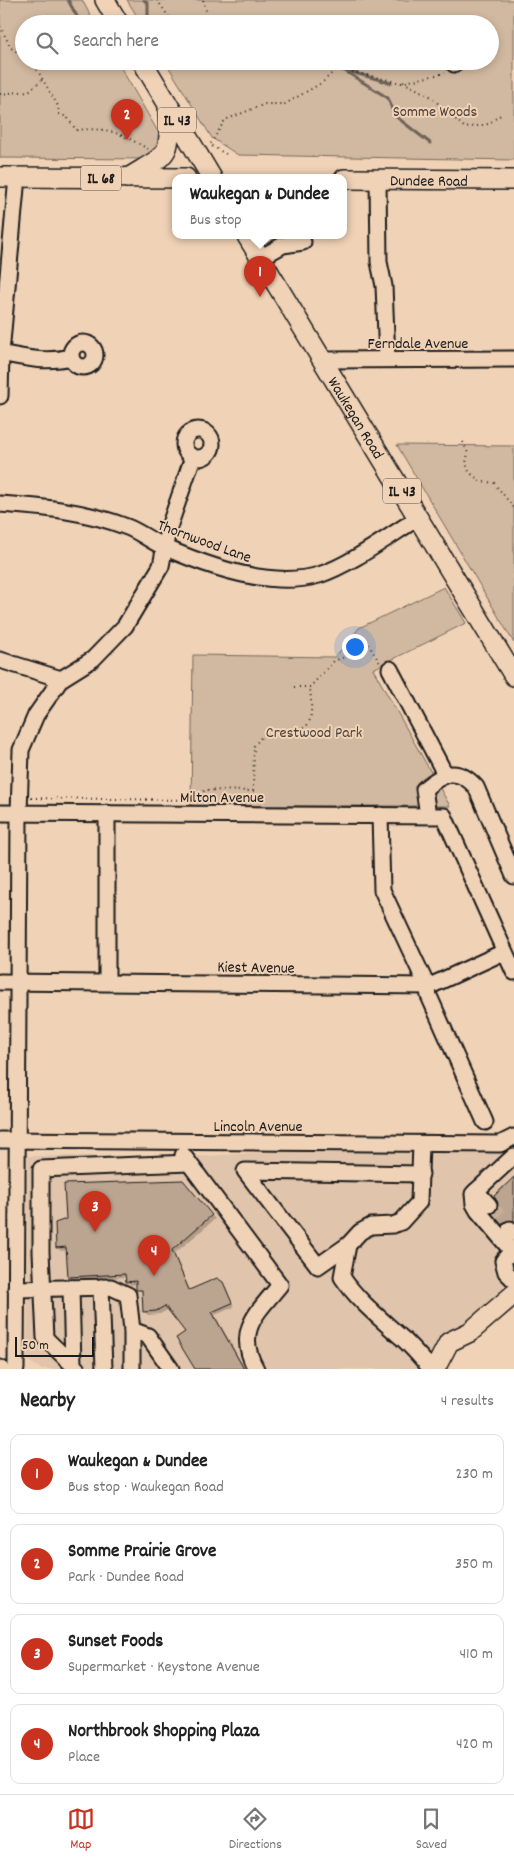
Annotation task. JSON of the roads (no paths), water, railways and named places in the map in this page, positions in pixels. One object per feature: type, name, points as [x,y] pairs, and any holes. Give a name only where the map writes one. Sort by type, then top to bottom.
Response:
[{"type":"main road","points":[[105,0],[114,15]]},
{"type":"main road","name":"IL 43","points":[[147,70],[210,174]]},
{"type":"main road","points":[[128,178],[164,156],[170,142],[168,104]]},
{"type":"main road","name":"IL 68","points":[[9,177],[172,178]]},
{"type":"main road","name":"Dundee Road","points":[[347,179],[514,180]]},
{"type":"main road","name":"Waukegan Road","points":[[250,239],[514,676]]},
{"type":"main road","points":[[434,1368],[449,1342],[470,1332],[514,1294]]},
{"type":"street","points":[[0,396],[0,353],[9,177]]},
{"type":"street","points":[[378,179],[379,262],[384,286],[387,359]]},
{"type":"street","points":[[260,258],[282,240],[303,242]]},
{"type":"street","points":[[0,353],[36,359],[71,357]]},
{"type":"street","name":"Ferndale Avenue","points":[[322,360],[514,359]]},
{"type":"street","points":[[16,1369],[16,1289],[12,1229],[17,1188],[19,805],[22,750],[36,715],[61,679],[93,659],[125,626],[161,566],[168,530],[193,457]]},
{"type":"street","name":"Thornwood Lane","points":[[0,504],[48,507],[90,516],[128,527],[165,547],[243,575],[295,578],[318,575],[336,568],[418,518]]},
{"type":"street","points":[[0,660],[61,679]]},
{"type":"street","points":[[390,669],[446,774]]},
{"type":"street","points":[[428,815],[424,789],[446,774],[458,774],[469,780],[476,787],[514,876]]},
{"type":"street","name":"Milton Avenue","points":[[0,813],[19,805],[107,813],[444,816],[511,962]]},
{"type":"street","points":[[107,813],[107,982]]},
{"type":"street","points":[[380,815],[382,890],[427,986],[428,996],[485,1122]]},
{"type":"street","name":"Kiest Avenue","points":[[0,982],[427,986],[511,962]]},
{"type":"street","name":"Lincoln Avenue","points":[[0,1140],[421,1144],[500,1144],[513,1140]]},
{"type":"street","points":[[173,1142],[280,1285],[251,1320],[248,1343],[250,1357],[256,1369]]},
{"type":"street","points":[[421,1144],[421,1174],[419,1202],[401,1222],[394,1225],[371,1226],[360,1232],[348,1245],[318,1266],[245,1172],[421,1174]]},
{"type":"street","points":[[514,1156],[473,1194],[474,1204],[513,1249],[504,1262],[506,1272],[514,1280]]},
{"type":"street","points":[[75,1367],[44,1338],[41,1169],[189,1162]]},
{"type":"street","points":[[17,1188],[40,1188]]},
{"type":"street","points":[[476,1191],[489,1205]]},
{"type":"street","points":[[348,1245],[342,1277],[346,1284],[372,1312],[434,1368]]},
{"type":"street","points":[[101,1287],[104,1369]]},
{"type":"street","points":[[16,1289],[111,1287],[128,1294],[132,1330],[132,1369]]},
{"type":"street","points":[[71,1288],[75,1367]]},
{"type":"street","points":[[132,1330],[148,1336],[171,1369]]},
{"type":"waterway","points":[[68,0],[76,15]]},
{"type":"waterway","points":[[144,0],[148,4],[148,15]]},
{"type":"waterway","points":[[342,70],[388,98],[394,115],[430,143]]},
{"type":"waterway","points":[[351,72],[391,83]]},
{"type":"tunnel","points":[[489,1205],[510,1229]]},
{"type":"place","name":"Somme Prairie Grove","points":[[127,140]]},
{"type":"place","name":"Waukegan & Dundee","points":[[260,297]]},
{"type":"place","name":"Sunset Foods","points":[[95,1232]]},
{"type":"place","name":"Northbrook Shopping Plaza","points":[[154,1276]]},
{"type":"park label","name":"Somme Woods","points":[[435,110]]},
{"type":"park label","name":"Crestwood Park","points":[[314,731]]}]
